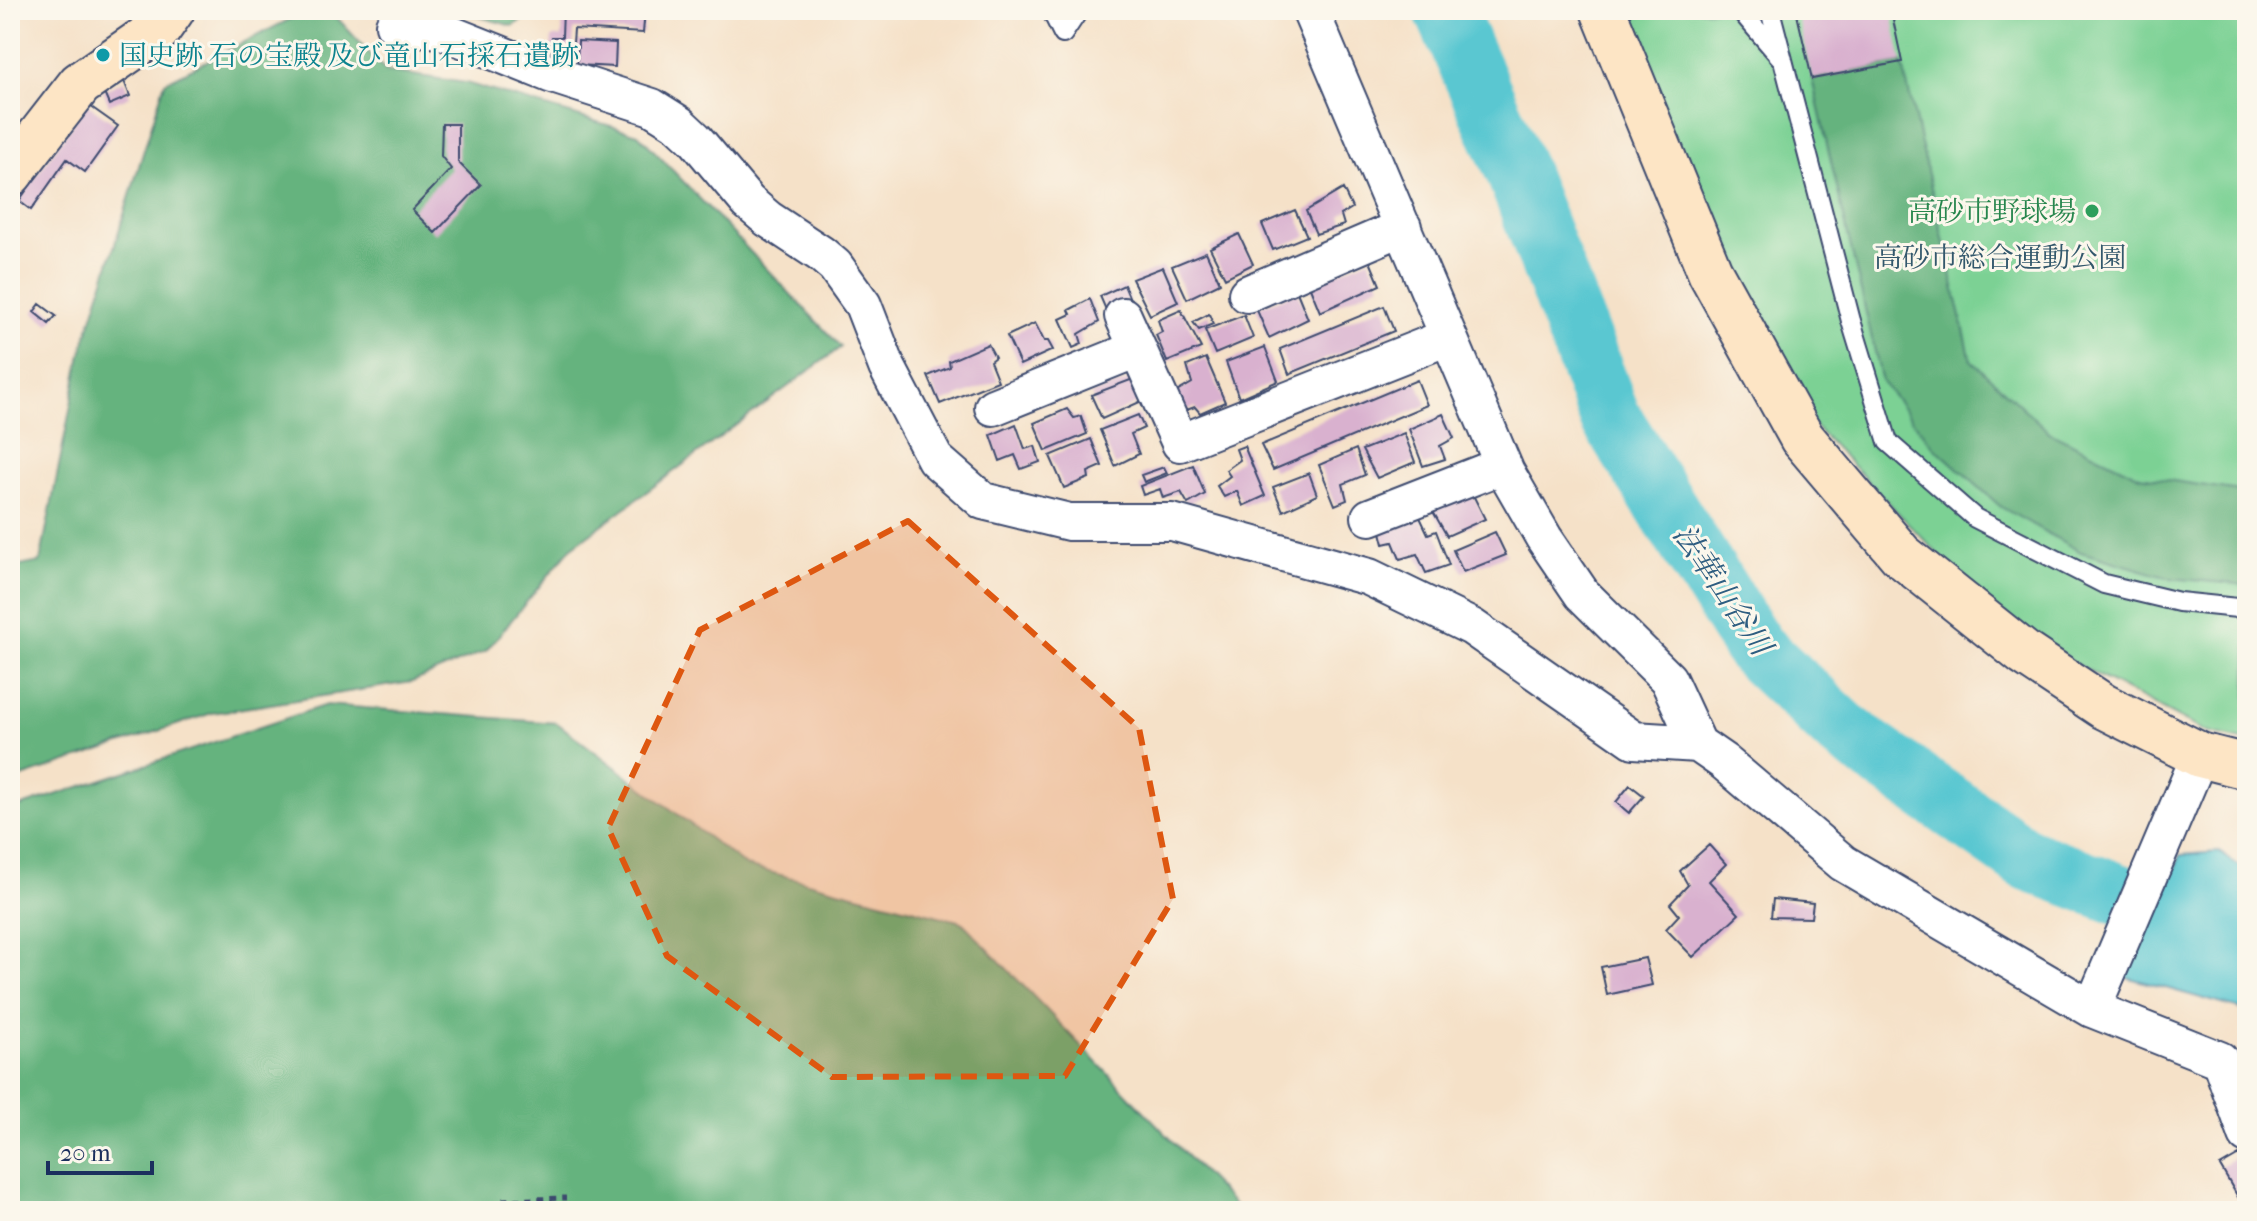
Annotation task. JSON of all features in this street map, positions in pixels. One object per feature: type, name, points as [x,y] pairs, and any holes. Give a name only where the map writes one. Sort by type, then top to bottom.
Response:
[{"type":"street","points":[[10,174],[80,84],[165,20],[199,10]]},
{"type":"street","points":[[1310,10],[1503,465],[1544,538],[1582,594],[1668,679],[1698,744],[1724,762],[1843,863],[2092,1009],[2220,1060],[2247,1135]]},
{"type":"street","points":[[1603,10],[1710,272],[1802,438],[1901,555],[2025,654],[2103,706],[2200,755],[2247,767]]},
{"type":"street","points":[[394,25],[440,30],[550,74],[652,107],[679,124],[748,202],[835,266],[863,305],[887,367],[935,459],[983,501],[1069,522],[1172,522],[1369,577],[1472,627],[1634,740],[1698,744]]},
{"type":"street","points":[[1247,294],[1403,227]]},
{"type":"street","points":[[1123,316],[1180,443],[1448,337]]},
{"type":"street","points":[[993,407],[1137,349]]},
{"type":"street","points":[[1370,517],[1503,465]]},
{"type":"street","points":[[2092,1009],[2200,755]]},
{"type":"lane","points":[[1051,10],[1063,34],[1079,10]]},
{"type":"lane","points":[[1740,10],[1783,61]]},
{"type":"lane","points":[[1770,10],[1851,321],[1888,442],[1975,518],[2104,584],[2179,602],[2247,609]]},
{"type":"path","points":[[506,1211],[502,1200],[566,1198]]},
{"type":"highlighted area","points":[[908,521],[1139,728],[1173,899],[1065,1076],[832,1077],[667,956],[608,828],[700,630]]},
{"type":"green space","points":[[308,10],[330,10],[386,71],[466,83],[638,134],[841,347],[571,548],[486,651],[412,682],[212,713],[10,780],[10,568],[40,562],[81,354],[165,82]]},
{"type":"green space","points":[[455,10],[540,10],[512,26]]},
{"type":"green space","name":"高砂市総合運動公園","points":[[1619,10],[2247,10],[2247,741],[2206,732],[2011,630],[1802,413],[1697,202]]},
{"type":"green space","points":[[1902,62],[1971,360],[2049,432],[2140,476],[2247,490],[2247,585],[2169,578],[2081,552],[2001,507],[1933,446],[1882,382],[1812,79]]},
{"type":"green space","points":[[326,705],[557,723],[746,866],[962,922],[1240,1211],[10,1211],[10,810]]},
{"type":"water","points":[[2219,852],[2247,871],[2247,1011],[2123,976],[2181,855]]},
{"type":"building","points":[[563,10],[645,10],[643,33],[574,29],[572,58],[550,57],[552,37],[562,37]]},
{"type":"building","points":[[1796,10],[1891,10],[1902,62],[1812,79]]},
{"type":"building","points":[[578,41],[616,43],[615,67],[577,65]]},
{"type":"building","points":[[124,81],[130,96],[109,105],[103,91]]},
{"type":"building","points":[[87,104],[118,126],[85,172],[67,159],[31,210],[19,201]]},
{"type":"building","points":[[442,124],[458,124],[458,162],[481,185],[435,233],[412,210],[451,169],[441,156]]},
{"type":"building","points":[[1343,189],[1352,208],[1341,215],[1344,225],[1316,234],[1306,211]]},
{"type":"building","points":[[1295,210],[1307,236],[1273,250],[1262,224]]},
{"type":"building","points":[[1239,234],[1253,264],[1225,278],[1210,248]]},
{"type":"building","points":[[1206,252],[1220,283],[1187,299],[1172,266]]},
{"type":"building","points":[[1369,259],[1380,285],[1320,312],[1309,285]]},
{"type":"building","points":[[1163,267],[1178,302],[1150,315],[1132,279]]},
{"type":"building","points":[[1124,285],[1130,299],[1106,310],[1100,296]]},
{"type":"building","points":[[1297,292],[1308,319],[1269,338],[1256,308]]},
{"type":"building","points":[[1090,299],[1099,322],[1079,334],[1082,344],[1073,348],[1060,319],[1071,314],[1069,310]]},
{"type":"building","points":[[40,304],[56,316],[49,324],[34,312]]},
{"type":"building","points":[[1384,306],[1394,331],[1289,374],[1280,349]]},
{"type":"building","points":[[1181,310],[1201,348],[1167,362],[1156,335],[1162,332],[1158,320]]},
{"type":"building","points":[[1209,314],[1213,324],[1199,330],[1193,322]]},
{"type":"building","points":[[1244,315],[1253,338],[1215,354],[1205,330]]},
{"type":"building","points":[[1035,323],[1044,341],[1048,341],[1053,350],[1020,365],[1007,336]]},
{"type":"building","points":[[988,344],[995,357],[990,361],[998,381],[940,404],[928,376],[950,367],[949,361]]},
{"type":"building","points":[[1265,347],[1278,381],[1239,398],[1226,362]]},
{"type":"building","points":[[1206,358],[1225,402],[1200,413],[1195,407],[1181,412],[1175,393],[1192,383],[1187,366]]},
{"type":"building","points":[[1133,379],[1142,401],[1102,419],[1091,395]]},
{"type":"building","points":[[1417,380],[1427,405],[1273,470],[1261,445]]},
{"type":"building","points":[[1067,409],[1074,418],[1081,416],[1087,434],[1046,451],[1034,423]]},
{"type":"building","points":[[1443,414],[1454,438],[1440,446],[1445,459],[1423,466],[1409,429]]},
{"type":"building","points":[[1138,415],[1144,428],[1131,434],[1139,454],[1115,466],[1100,430]]},
{"type":"building","points":[[1016,424],[1025,449],[1035,446],[1040,462],[1021,469],[1015,455],[1000,461],[991,435]]},
{"type":"building","points":[[1404,433],[1415,462],[1377,478],[1362,450]]},
{"type":"building","points":[[1091,439],[1102,466],[1088,472],[1089,478],[1064,488],[1050,456]]},
{"type":"building","points":[[1244,446],[1265,496],[1243,506],[1237,491],[1224,497],[1217,486],[1230,476],[1226,470],[1240,460],[1236,449]]},
{"type":"building","points":[[1356,449],[1365,475],[1343,484],[1347,500],[1335,505],[1319,465]]},
{"type":"building","points":[[1193,465],[1205,494],[1188,504],[1181,492],[1163,498],[1160,489],[1143,495],[1140,486]]},
{"type":"building","points":[[1164,467],[1167,473],[1144,482],[1141,475]]},
{"type":"building","points":[[1309,473],[1317,495],[1283,511],[1273,487]]},
{"type":"building","points":[[1471,491],[1485,519],[1447,536],[1431,508]]},
{"type":"building","points":[[1418,513],[1428,534],[1436,531],[1449,565],[1426,573],[1417,554],[1400,559],[1393,542],[1384,544],[1380,528]]},
{"type":"building","points":[[1495,532],[1506,555],[1463,572],[1453,550]]},
{"type":"building","points":[[1630,785],[1644,796],[1629,813],[1616,802]]},
{"type":"building","points":[[1709,845],[1726,864],[1709,881],[1739,914],[1693,957],[1666,929],[1679,915],[1670,904],[1688,885],[1680,871]]},
{"type":"building","points":[[1773,899],[1813,903],[1811,918],[1771,917]]},
{"type":"building","points":[[1645,958],[1652,985],[1607,995],[1601,967]]},
{"type":"building","points":[[2239,1155],[2247,1167],[2247,1191],[2238,1197],[2220,1166]]},
{"type":"waterway","name":"法華山谷川","points":[[1445,10],[1516,171],[1610,417],[1755,649],[1844,732],[2026,859],[2197,924],[2247,936]]},
{"type":"place","name":"国史跡 石の宝殿 及び竜山石採石遺跡","points":[[103,55]]},
{"type":"place","name":"高砂市野球場","points":[[2092,211]]}]
